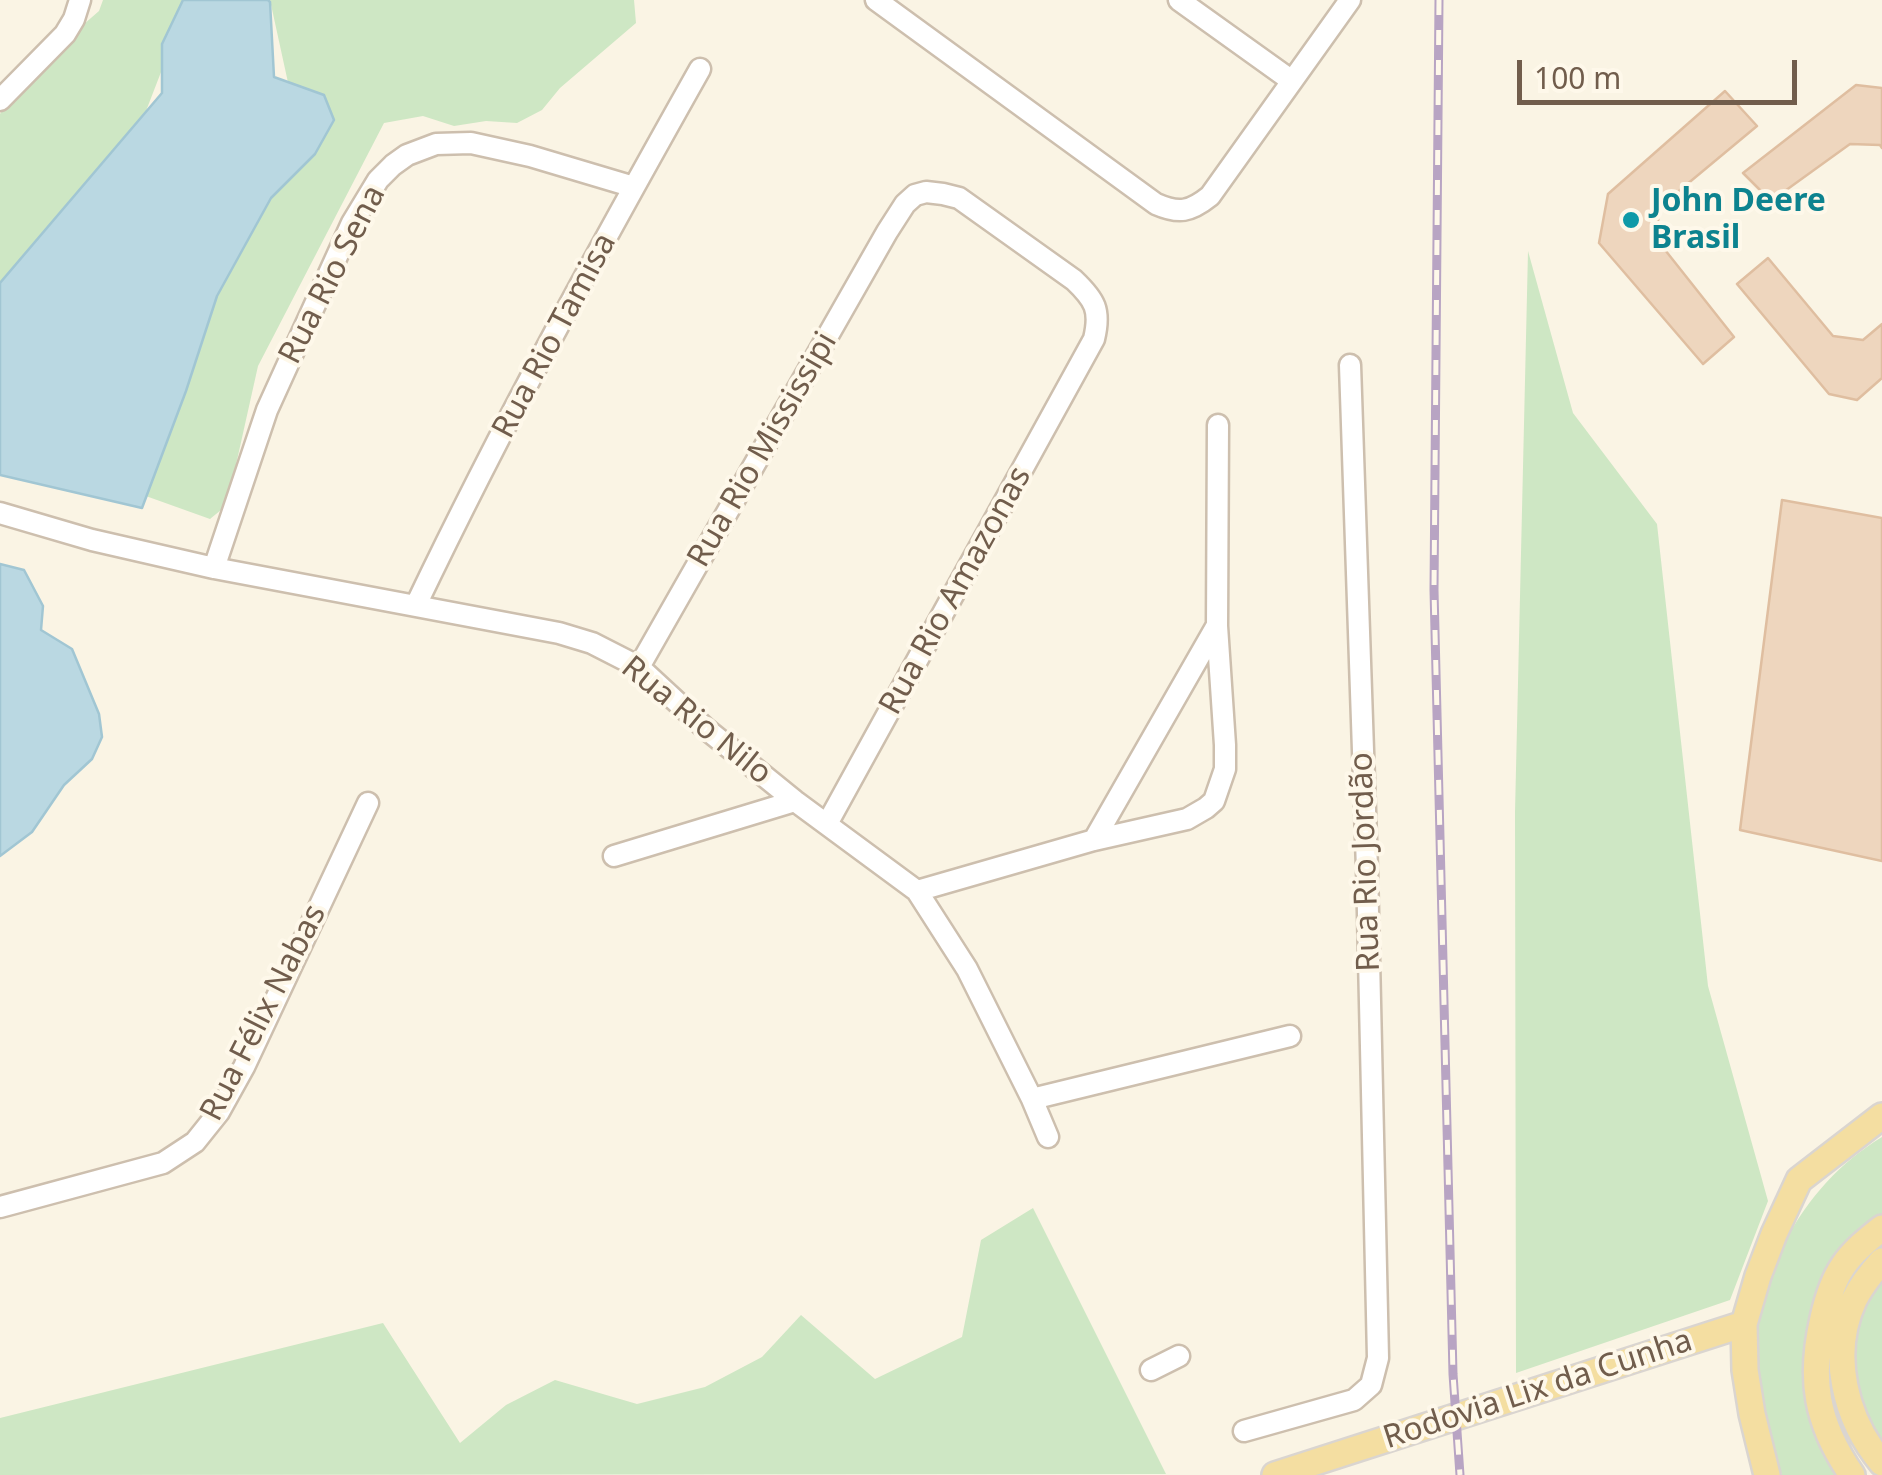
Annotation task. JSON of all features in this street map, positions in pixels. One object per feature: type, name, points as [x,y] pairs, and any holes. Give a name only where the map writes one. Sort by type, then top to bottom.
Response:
[{"type":"main road","points":[[1767,1475],[1745,1370],[1744,1324],[1774,1234],[1799,1180],[1882,1116]]},
{"type":"main road","points":[[1852,1475],[1820,1414],[1814,1375],[1817,1343],[1831,1287],[1842,1266],[1882,1228]]},
{"type":"main road","points":[[1882,1261],[1855,1298],[1845,1330],[1843,1371],[1850,1409],[1866,1444],[1882,1463]]},
{"type":"main road","name":"Rodovia Lix da Cunha","points":[[1276,1475],[1744,1324]]},
{"type":"street","points":[[0,100],[66,34],[80,0]]},
{"type":"street","points":[[876,0],[1156,204],[1170,210],[1197,206],[1210,196],[1350,0]]},
{"type":"street","points":[[1180,0],[1292,81]]},
{"type":"street","name":"Rua Rio Tamisa","points":[[416,605],[460,512],[700,70]]},
{"type":"street","name":"Rua Rio Sena","points":[[214,568],[266,410],[352,223],[378,180],[393,165],[436,144],[471,143],[634,187]]},
{"type":"street","name":"Rua Rio Mississipi","points":[[639,668],[887,232],[915,195],[926,192],[959,198],[1086,291],[1098,309],[1098,322],[1084,357]]},
{"type":"street","name":"Rua Rio Amazonas","points":[[827,824],[1084,357]]},
{"type":"street","name":"Rua Rio Jordão","points":[[1244,1432],[1354,1400],[1371,1385],[1378,1358],[1350,365]]},
{"type":"street","points":[[916,891],[1094,840],[1187,819],[1214,801],[1225,769],[1217,626],[1218,425]]},
{"type":"street","name":"Rua Rio Nilo","points":[[0,513],[92,540],[214,568],[559,633],[592,643],[639,668],[796,801],[916,891],[966,969],[1048,1137]]},
{"type":"street","points":[[1094,840],[1217,626]]},
{"type":"street","points":[[614,856],[796,801]]},
{"type":"street","name":"Rua Félix Nabas","points":[[0,1208],[163,1163],[196,1142],[219,1112],[244,1067],[368,803]]},
{"type":"street","points":[[1032,1098],[1290,1036]]},
{"type":"street","points":[[1151,1370],[1179,1356]]},
{"type":"green space","points":[[103,0],[206,0],[183,15],[141,124],[0,286],[0,114],[21,79],[99,11]]},
{"type":"green space","points":[[270,0],[634,0],[636,23],[560,88],[542,110],[517,123],[486,121],[454,126],[423,116],[384,123],[258,366],[227,505],[210,519],[143,495],[131,399],[294,110]]},
{"type":"green space","points":[[1528,251],[1573,413],[1657,524],[1708,986],[1768,1201],[1730,1300],[1516,1373],[1515,812]]},
{"type":"green space","points":[[1882,1137],[1882,1214],[1833,1264],[1810,1323],[1803,1379],[1813,1419],[1839,1475],[1782,1475],[1762,1415],[1756,1378],[1762,1307],[1772,1273],[1804,1210],[1827,1182]]},
{"type":"green space","points":[[1033,1208],[1166,1474],[0,1475],[0,1418],[383,1323],[460,1443],[506,1405],[555,1380],[637,1404],[705,1387],[762,1357],[801,1315],[875,1379],[962,1337],[981,1240]]},
{"type":"green space","points":[[1882,1276],[1882,1447],[1859,1399],[1853,1363],[1855,1333],[1865,1302]]},
{"type":"water","points":[[183,0],[268,0],[274,77],[324,95],[334,120],[315,154],[271,198],[217,296],[142,508],[0,475],[0,283],[162,93],[162,44]]},
{"type":"water","points":[[0,564],[24,570],[43,606],[41,630],[72,649],[99,714],[102,737],[92,759],[64,785],[32,832],[0,856]]},
{"type":"building","name":"John Deere Brasil","points":[[1856,85],[1882,88],[1882,148],[1850,144],[1771,201],[1743,173]]},
{"type":"building","name":"John Deere Brasil","points":[[1725,91],[1757,126],[1662,205],[1654,236],[1734,337],[1703,364],[1599,243],[1608,194]]},
{"type":"building","name":"John Deere Brasil","points":[[1768,258],[1833,336],[1863,340],[1882,324],[1882,378],[1857,400],[1829,394],[1737,284]]},
{"type":"building","points":[[1782,500],[1882,518],[1882,861],[1740,830]]},
{"type":"railway","points":[[1439,0],[1434,590],[1453,1374],[1460,1475]]},
{"type":"place","name":"John Deere Brasil","points":[[1631,220]]}]
